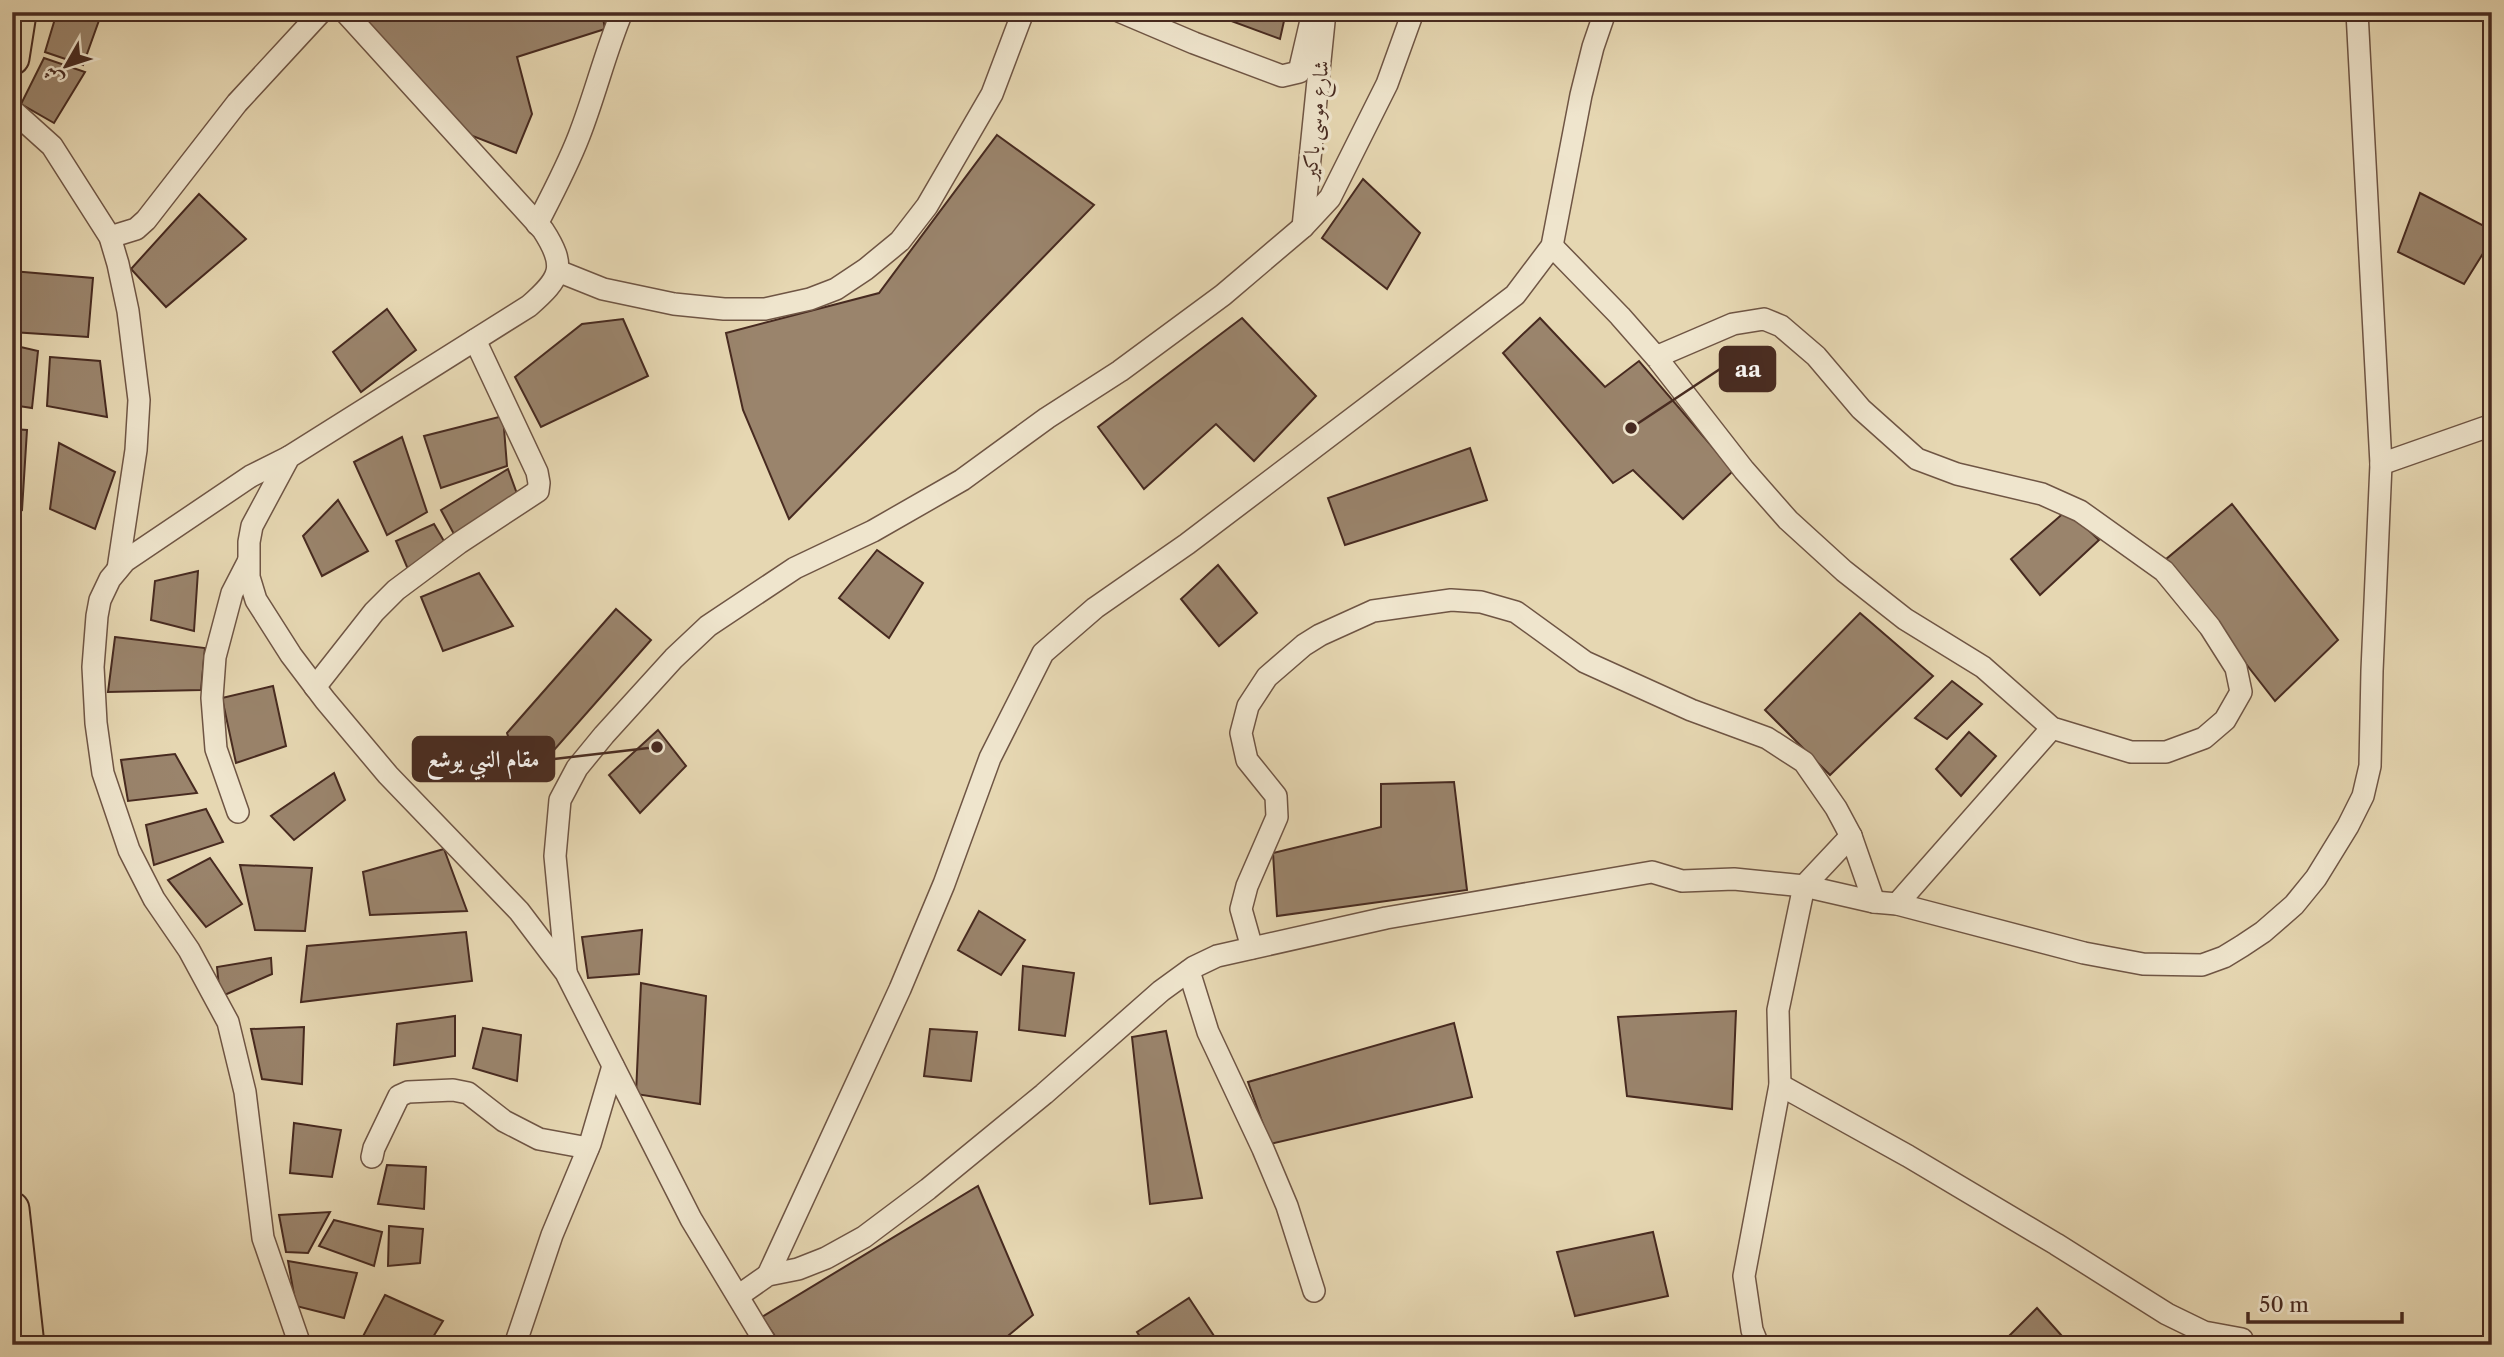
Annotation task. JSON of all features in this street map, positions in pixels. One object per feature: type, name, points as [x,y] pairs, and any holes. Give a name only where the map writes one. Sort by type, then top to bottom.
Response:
[{"type":"main road","points":[[12,58],[18,20]]},
{"type":"main road","points":[[12,1209],[27,1345]]},
{"type":"street","points":[[110,237],[136,229],[146,220],[237,103],[321,12]]},
{"type":"street","points":[[300,1345],[263,1238],[245,1092],[228,1022],[189,950],[154,899],[116,816],[103,773],[96,723],[93,667],[100,600],[125,561],[251,475],[289,457],[529,306],[546,291],[558,271],[557,251],[537,224],[345,12]]},
{"type":"street","points":[[537,224],[580,135],[608,44],[622,12]]},
{"type":"street","points":[[558,271],[603,289],[674,304],[724,309],[765,309],[810,299],[836,289],[900,241],[927,206],[992,94],[1023,12]]},
{"type":"street","points":[[1121,12],[1282,76],[1299,72],[1313,12]]},
{"type":"street","name":"شارع موسى باكير","points":[[1303,227],[1325,12]]},
{"type":"street","points":[[566,973],[555,856],[560,800],[577,768],[674,658],[708,626],[795,568],[873,531],[962,480],[1047,418],[1120,371],[1223,295],[1303,227],[1330,198],[1387,84],[1413,12]]},
{"type":"street","points":[[768,1275],[900,989],[944,884],[990,758],[1043,653],[1095,608],[1187,544],[1515,295],[1552,246],[1581,95],[1605,12]]},
{"type":"street","points":[[738,1296],[768,1275],[798,1269],[826,1258],[864,1237],[928,1189],[1044,1094],[1161,991],[1189,971],[1217,956],[1387,918],[1652,872],[1682,881],[1734,879],[1804,886],[1874,902],[1898,904],[2084,953],[2143,964],[2202,965],[2224,957],[2263,932],[2294,905],[2316,878],[2348,827],[2363,796],[2370,766],[2381,464],[2357,12]]},
{"type":"street","points":[[12,110],[52,146],[110,237],[128,311],[139,400],[136,450],[118,569]]},
{"type":"street","points":[[1552,246],[1656,357],[1744,470],[1788,520],[1844,571],[1905,619],[1983,667],[2052,728],[2131,752],[2166,752],[2204,738],[2225,720],[2241,692],[2236,667],[2210,627],[2164,571],[2080,511],[2042,494],[1957,474],[1917,459],[1861,409],[1816,356],[1781,326],[1764,318],[1733,324],[1656,357]]},
{"type":"street","points":[[315,687],[374,612],[396,590],[538,491],[537,472],[475,340]]},
{"type":"street","points":[[2381,464],[2492,425]]},
{"type":"street","points":[[289,457],[252,526],[249,577],[256,600],[315,687],[388,775],[519,911],[566,973],[691,1219],[767,1345]]},
{"type":"street","points":[[238,812],[216,749],[212,698],[215,657],[232,593],[249,560]]},
{"type":"street","points":[[1252,948],[1241,909],[1247,886],[1276,817],[1276,796],[1247,760],[1241,733],[1248,706],[1267,677],[1304,645],[1373,611],[1451,600],[1481,602],[1516,612],[1585,663],[1691,710],[1767,738],[1804,762],[1836,808],[1851,836],[1874,902]]},
{"type":"street","points":[[1898,904],[2052,728]]},
{"type":"street","points":[[1758,1345],[1752,1330],[1744,1276],[1780,1085],[1778,1010],[1804,886],[1851,836]]},
{"type":"street","points":[[1189,971],[1208,1032],[1264,1149],[1287,1206],[1314,1291]]},
{"type":"street","points":[[515,1345],[552,1235],[588,1148],[613,1066]]},
{"type":"street","points":[[1780,1085],[2056,1244],[2167,1314],[2204,1332],[2242,1339]]},
{"type":"street","points":[[372,1157],[399,1096],[408,1091],[453,1090],[468,1093],[504,1121],[539,1139],[588,1148]]},
{"type":"building","points":[[57,12],[102,12],[83,65],[45,52]]},
{"type":"building","points":[[352,12],[602,12],[605,29],[517,57],[532,114],[516,153],[470,135]]},
{"type":"building","points":[[1207,12],[1286,12],[1280,39]]},
{"type":"building","points":[[44,58],[85,72],[54,123],[21,104]]},
{"type":"building","points":[[997,135],[1094,205],[789,519],[743,410],[726,333],[879,293]]},
{"type":"building","points":[[1363,179],[1420,233],[1387,289],[1322,238]]},
{"type":"building","points":[[2420,193],[2492,230],[2492,239],[2464,284],[2398,252]]},
{"type":"building","points":[[199,194],[246,239],[166,307],[131,269]]},
{"type":"building","points":[[12,271],[93,278],[88,337],[12,332]]},
{"type":"building","points":[[387,309],[416,350],[361,392],[333,352]]},
{"type":"building","points":[[1242,318],[1316,396],[1254,461],[1216,424],[1144,489],[1098,427]]},
{"type":"building","points":[[1540,318],[1605,387],[1639,361],[1733,471],[1683,519],[1633,470],[1613,483],[1503,353]]},
{"type":"building","points":[[623,319],[648,376],[541,427],[515,377],[582,324]]},
{"type":"building","points":[[12,345],[38,351],[32,408],[12,405]]},
{"type":"building","points":[[50,357],[100,361],[107,417],[47,406]]},
{"type":"building","points":[[503,416],[507,466],[441,488],[424,436]]},
{"type":"building","points":[[12,429],[27,430],[22,510],[12,508]]},
{"type":"building","points":[[402,437],[427,512],[387,535],[354,462]]},
{"type":"building","points":[[59,443],[115,472],[95,529],[50,509]]},
{"type":"building","points":[[1470,448],[1487,500],[1345,545],[1328,498]]},
{"type":"building","points":[[508,469],[520,502],[455,536],[441,510]]},
{"type":"building","points":[[338,500],[368,551],[322,576],[303,536]]},
{"type":"building","points":[[2232,504],[2338,640],[2275,701],[2165,560]]},
{"type":"building","points":[[2067,510],[2099,540],[2040,595],[2011,559]]},
{"type":"building","points":[[434,524],[448,548],[410,574],[396,541]]},
{"type":"building","points":[[877,550],[923,583],[889,638],[839,598]]},
{"type":"building","points":[[1218,565],[1257,613],[1219,646],[1181,599]]},
{"type":"building","points":[[198,571],[194,631],[151,620],[155,581]]},
{"type":"building","points":[[479,573],[513,626],[443,651],[421,597]]},
{"type":"building","points":[[616,609],[651,640],[532,775],[516,760],[507,733]]},
{"type":"building","points":[[1860,613],[1933,676],[1830,775],[1765,710]]},
{"type":"building","points":[[115,637],[205,648],[201,690],[108,692]]},
{"type":"building","points":[[1952,681],[1982,704],[1947,739],[1915,718]]},
{"type":"building","points":[[273,686],[286,746],[236,763],[222,698]]},
{"type":"building","points":[[658,730],[686,766],[640,813],[609,775]]},
{"type":"building","points":[[1969,732],[1996,756],[1961,796],[1936,769]]},
{"type":"building","points":[[175,754],[197,793],[128,801],[121,760]]},
{"type":"building","points":[[334,773],[345,800],[294,840],[271,816]]},
{"type":"building","points":[[1454,782],[1467,890],[1277,916],[1273,853],[1381,827],[1381,784]]},
{"type":"building","points":[[206,809],[223,842],[154,865],[146,825]]},
{"type":"building","points":[[444,849],[467,911],[370,915],[363,872]]},
{"type":"building","points":[[210,858],[242,904],[206,927],[168,880]]},
{"type":"building","points":[[240,865],[312,868],[305,931],[255,930]]},
{"type":"building","points":[[979,911],[1025,940],[1001,975],[958,950]]},
{"type":"building","points":[[642,930],[639,974],[588,978],[582,937]]},
{"type":"building","points":[[466,932],[472,981],[301,1002],[307,946]]},
{"type":"building","points":[[271,958],[272,974],[220,997],[217,967]]},
{"type":"building","points":[[1023,966],[1074,973],[1065,1036],[1019,1030]]},
{"type":"building","points":[[641,983],[706,996],[700,1104],[636,1094]]},
{"type":"building","points":[[1736,1011],[1732,1109],[1627,1096],[1618,1017]]},
{"type":"building","points":[[455,1016],[455,1056],[394,1065],[397,1024]]},
{"type":"building","points":[[1454,1023],[1472,1097],[1270,1144],[1248,1082]]},
{"type":"building","points":[[304,1027],[302,1084],[262,1079],[251,1029]]},
{"type":"building","points":[[483,1028],[521,1035],[517,1081],[473,1068]]},
{"type":"building","points":[[930,1029],[977,1032],[971,1081],[924,1076]]},
{"type":"building","points":[[1166,1031],[1202,1198],[1150,1204],[1132,1037]]},
{"type":"building","points":[[294,1123],[341,1130],[332,1177],[290,1173]]},
{"type":"building","points":[[387,1165],[426,1167],[424,1209],[378,1204]]},
{"type":"building","points":[[978,1186],[1033,1315],[997,1345],[781,1345],[762,1317]]},
{"type":"building","points":[[330,1212],[308,1253],[286,1252],[279,1215]]},
{"type":"building","points":[[334,1220],[382,1232],[374,1266],[319,1246]]},
{"type":"building","points":[[389,1226],[423,1229],[420,1263],[388,1266]]},
{"type":"building","points":[[1653,1232],[1668,1296],[1575,1316],[1557,1252]]},
{"type":"building","points":[[288,1261],[357,1273],[344,1318],[296,1306]]},
{"type":"building","points":[[385,1295],[443,1321],[428,1345],[370,1345],[361,1340]]},
{"type":"building","points":[[1189,1298],[1216,1339],[1206,1345],[1145,1345],[1137,1332]]},
{"type":"building","points":[[2037,1308],[2070,1345],[2000,1345]]},
{"type":"place","name":"aa","points":[[1631,428]]},
{"type":"place","name":"مقام النبي يوشع","points":[[657,747]]}]
